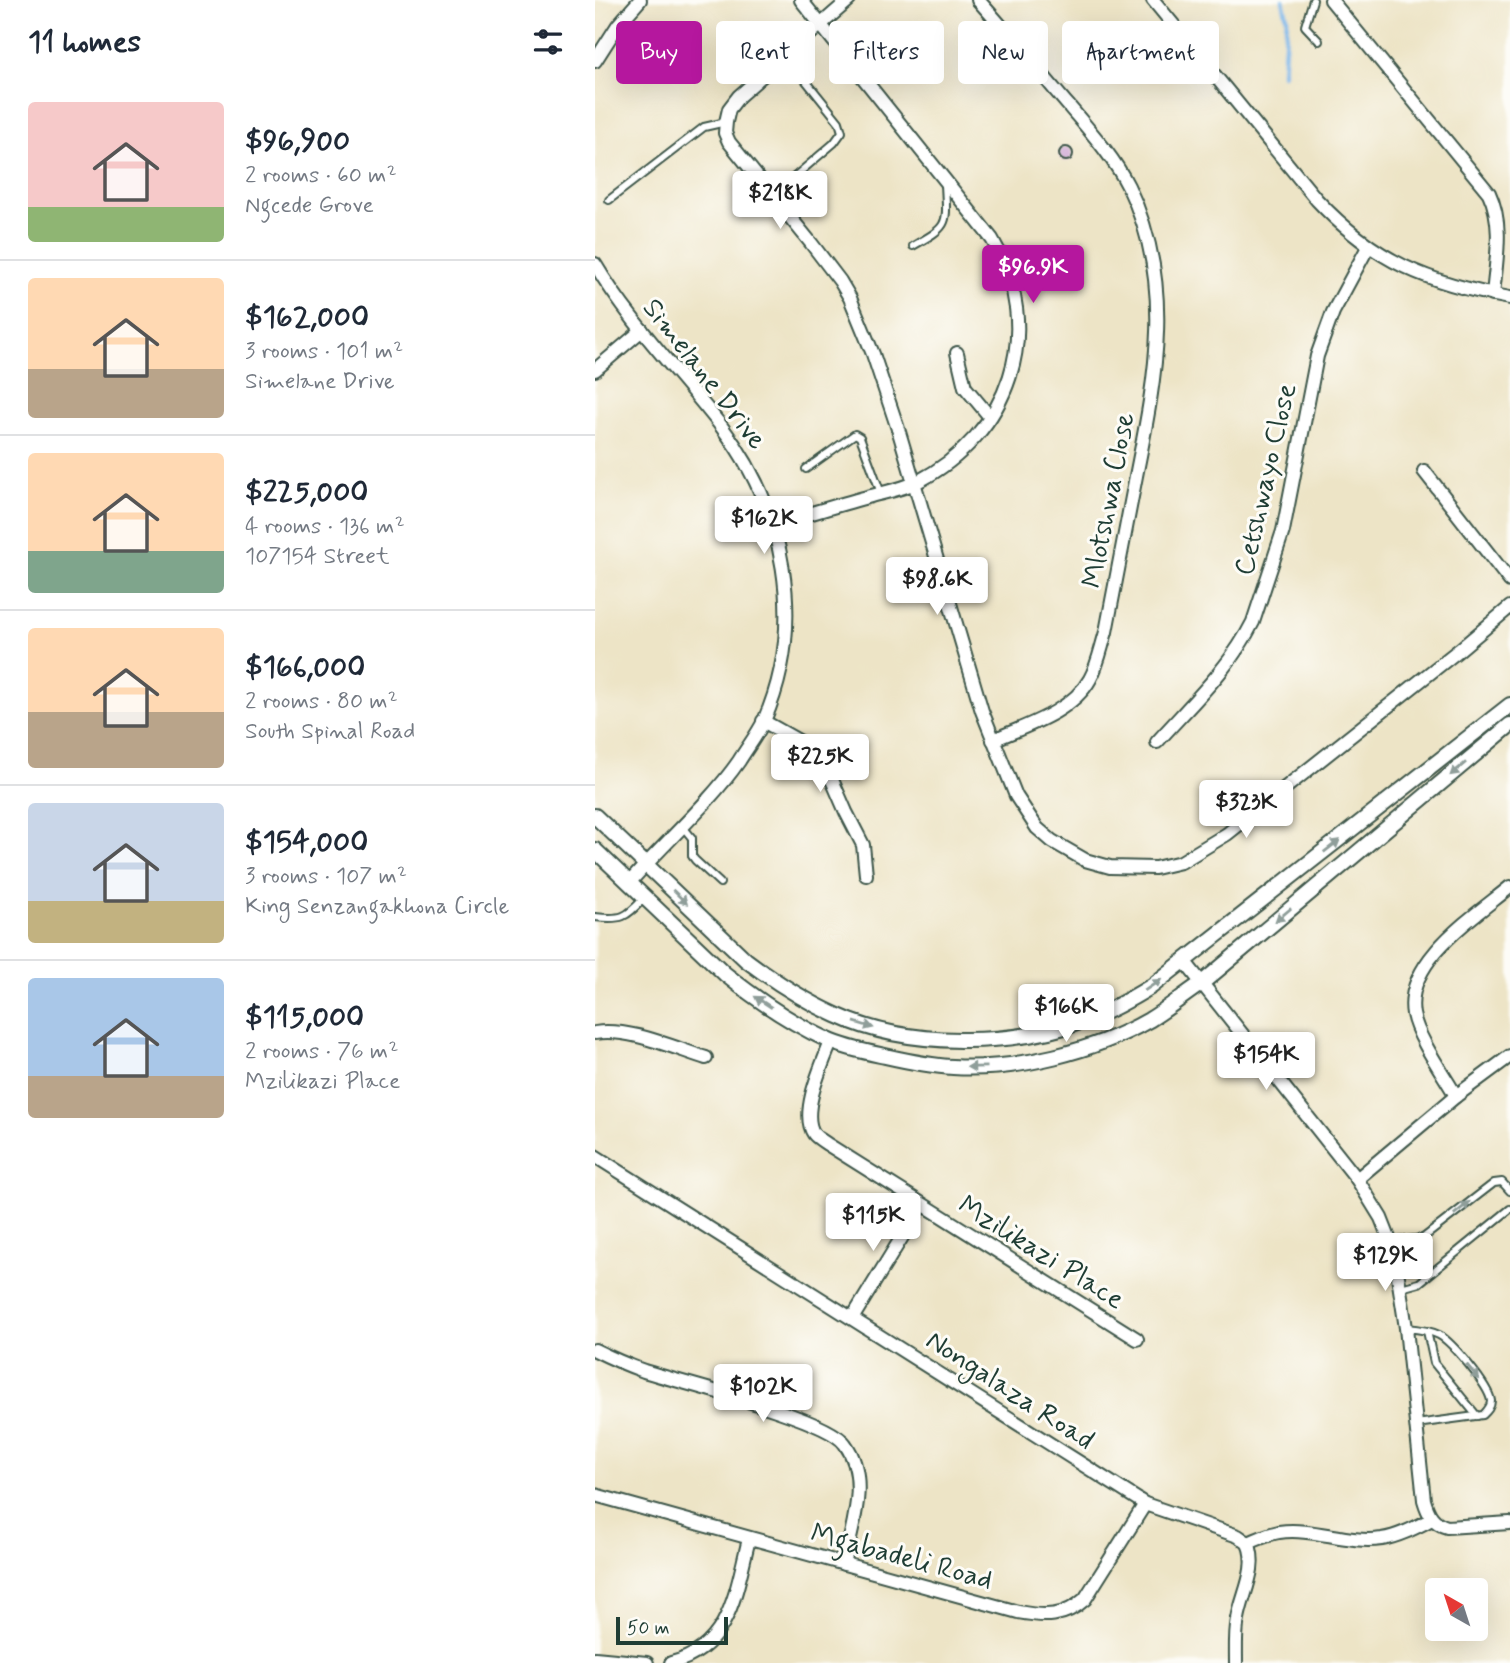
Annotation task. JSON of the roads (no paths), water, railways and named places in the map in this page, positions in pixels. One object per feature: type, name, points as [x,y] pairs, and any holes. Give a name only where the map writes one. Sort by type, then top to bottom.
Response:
[{"type":"street","points":[[595,61],[618,25],[640,0]]},
{"type":"street","points":[[773,524],[914,484],[954,458],[982,431],[1007,386],[1016,357],[1018,316],[1005,260],[945,178],[801,0]]},
{"type":"street","points":[[815,29],[849,0]]},
{"type":"street","name":"Mlotshwa Close","points":[[978,0],[1096,139],[1127,184],[1150,248],[1159,315],[1158,354],[1151,403],[1106,632],[1097,662],[1081,692],[1070,702],[993,740]]},
{"type":"street","points":[[1153,0],[1339,224],[1396,264],[1460,289],[1510,298]]},
{"type":"street","points":[[1339,3],[1489,193],[1496,207],[1499,228],[1493,295]]},
{"type":"street","points":[[752,84],[729,109],[726,133],[729,142],[811,243],[850,298],[881,378],[982,712],[1016,796],[1037,828],[1052,841],[1076,856],[1110,867],[1132,870],[1181,862],[1227,834],[1509,611]]},
{"type":"street","name":"Cetshwayo Close","points":[[1157,741],[1227,662],[1253,622],[1283,531],[1317,356],[1333,312],[1369,247]]},
{"type":"street","name":"Simelane Drive","points":[[595,264],[613,294],[741,454],[753,473],[773,524],[785,585],[786,634],[782,663],[763,722],[737,764],[629,883]]},
{"type":"street","points":[[595,370],[642,330]]},
{"type":"street","points":[[957,353],[965,387],[990,417]]},
{"type":"street","points":[[1424,471],[1510,582]]},
{"type":"street","points":[[595,816],[745,960],[771,980],[838,1016],[887,1032],[961,1040],[996,1039],[1044,1032],[1085,1020],[1121,1005],[1185,962],[1510,705]]},
{"type":"street","points":[[763,722],[804,744],[821,760],[863,845],[866,875]]},
{"type":"street","points":[[595,850],[748,993],[831,1042],[911,1062],[954,1067],[994,1066],[1072,1052],[1149,1020],[1202,983],[1510,725]]},
{"type":"street","points":[[1456,1096],[1413,1015],[1413,991],[1422,969],[1436,950],[1510,887]]},
{"type":"street","points":[[1185,962],[1357,1180],[1381,1218],[1391,1242],[1401,1288],[1424,1500],[1432,1519],[1439,1525],[1458,1528],[1510,1523]]},
{"type":"street","points":[[595,1033],[626,1033],[706,1058]]},
{"type":"street","name":"Mzilikazi Place","points":[[831,1042],[811,1097],[809,1110],[813,1133],[921,1206],[1137,1339]]},
{"type":"street","points":[[1357,1180],[1456,1096],[1510,1056]]},
{"type":"street","name":"Nongalaza Road","points":[[595,1156],[1145,1504],[1238,1536],[1248,1543]]},
{"type":"street","name":"Mzilikazi Place","points":[[853,1317],[921,1206]]},
{"type":"street","points":[[595,1350],[641,1370],[782,1412],[835,1434],[845,1444],[857,1472],[856,1513],[844,1564]]},
{"type":"street","name":"Mgabadeli Road","points":[[595,1495],[1018,1612],[1049,1616],[1063,1614],[1085,1599],[1145,1504]]},
{"type":"street","points":[[1236,1663],[1238,1616],[1252,1568],[1248,1543],[1276,1532],[1297,1531],[1352,1540],[1380,1539],[1397,1535],[1432,1519]]},
{"type":"street","points":[[671,1663],[694,1660],[724,1625],[749,1539]]},
{"type":"street","points":[[595,1658],[646,1663]]},
{"type":"lane","points":[[1313,0],[1305,26],[1319,41]]},
{"type":"lane","points":[[793,177],[840,138],[841,126],[808,84]]},
{"type":"lane","points":[[610,200],[704,127],[726,122]]},
{"type":"lane","points":[[913,246],[938,232],[945,223],[945,178]]},
{"type":"lane","points":[[806,469],[855,434],[860,438],[881,493]]},
{"type":"lane","points":[[681,826],[692,838],[692,856],[720,883]]},
{"type":"lane","points":[[595,917],[624,917],[645,898]]},
{"type":"lane","points":[[1391,1242],[1423,1238],[1493,1182],[1502,1182],[1510,1191]]},
{"type":"lane","points":[[1401,1288],[1419,1283],[1510,1209]]},
{"type":"lane","points":[[1406,1328],[1427,1331],[1444,1338],[1486,1389],[1490,1406],[1483,1415],[1416,1424]]},
{"type":"lane","points":[[1427,1331],[1434,1363],[1477,1416]]},
{"type":"waterway","points":[[1283,0],[1287,18],[1283,74]]}]
